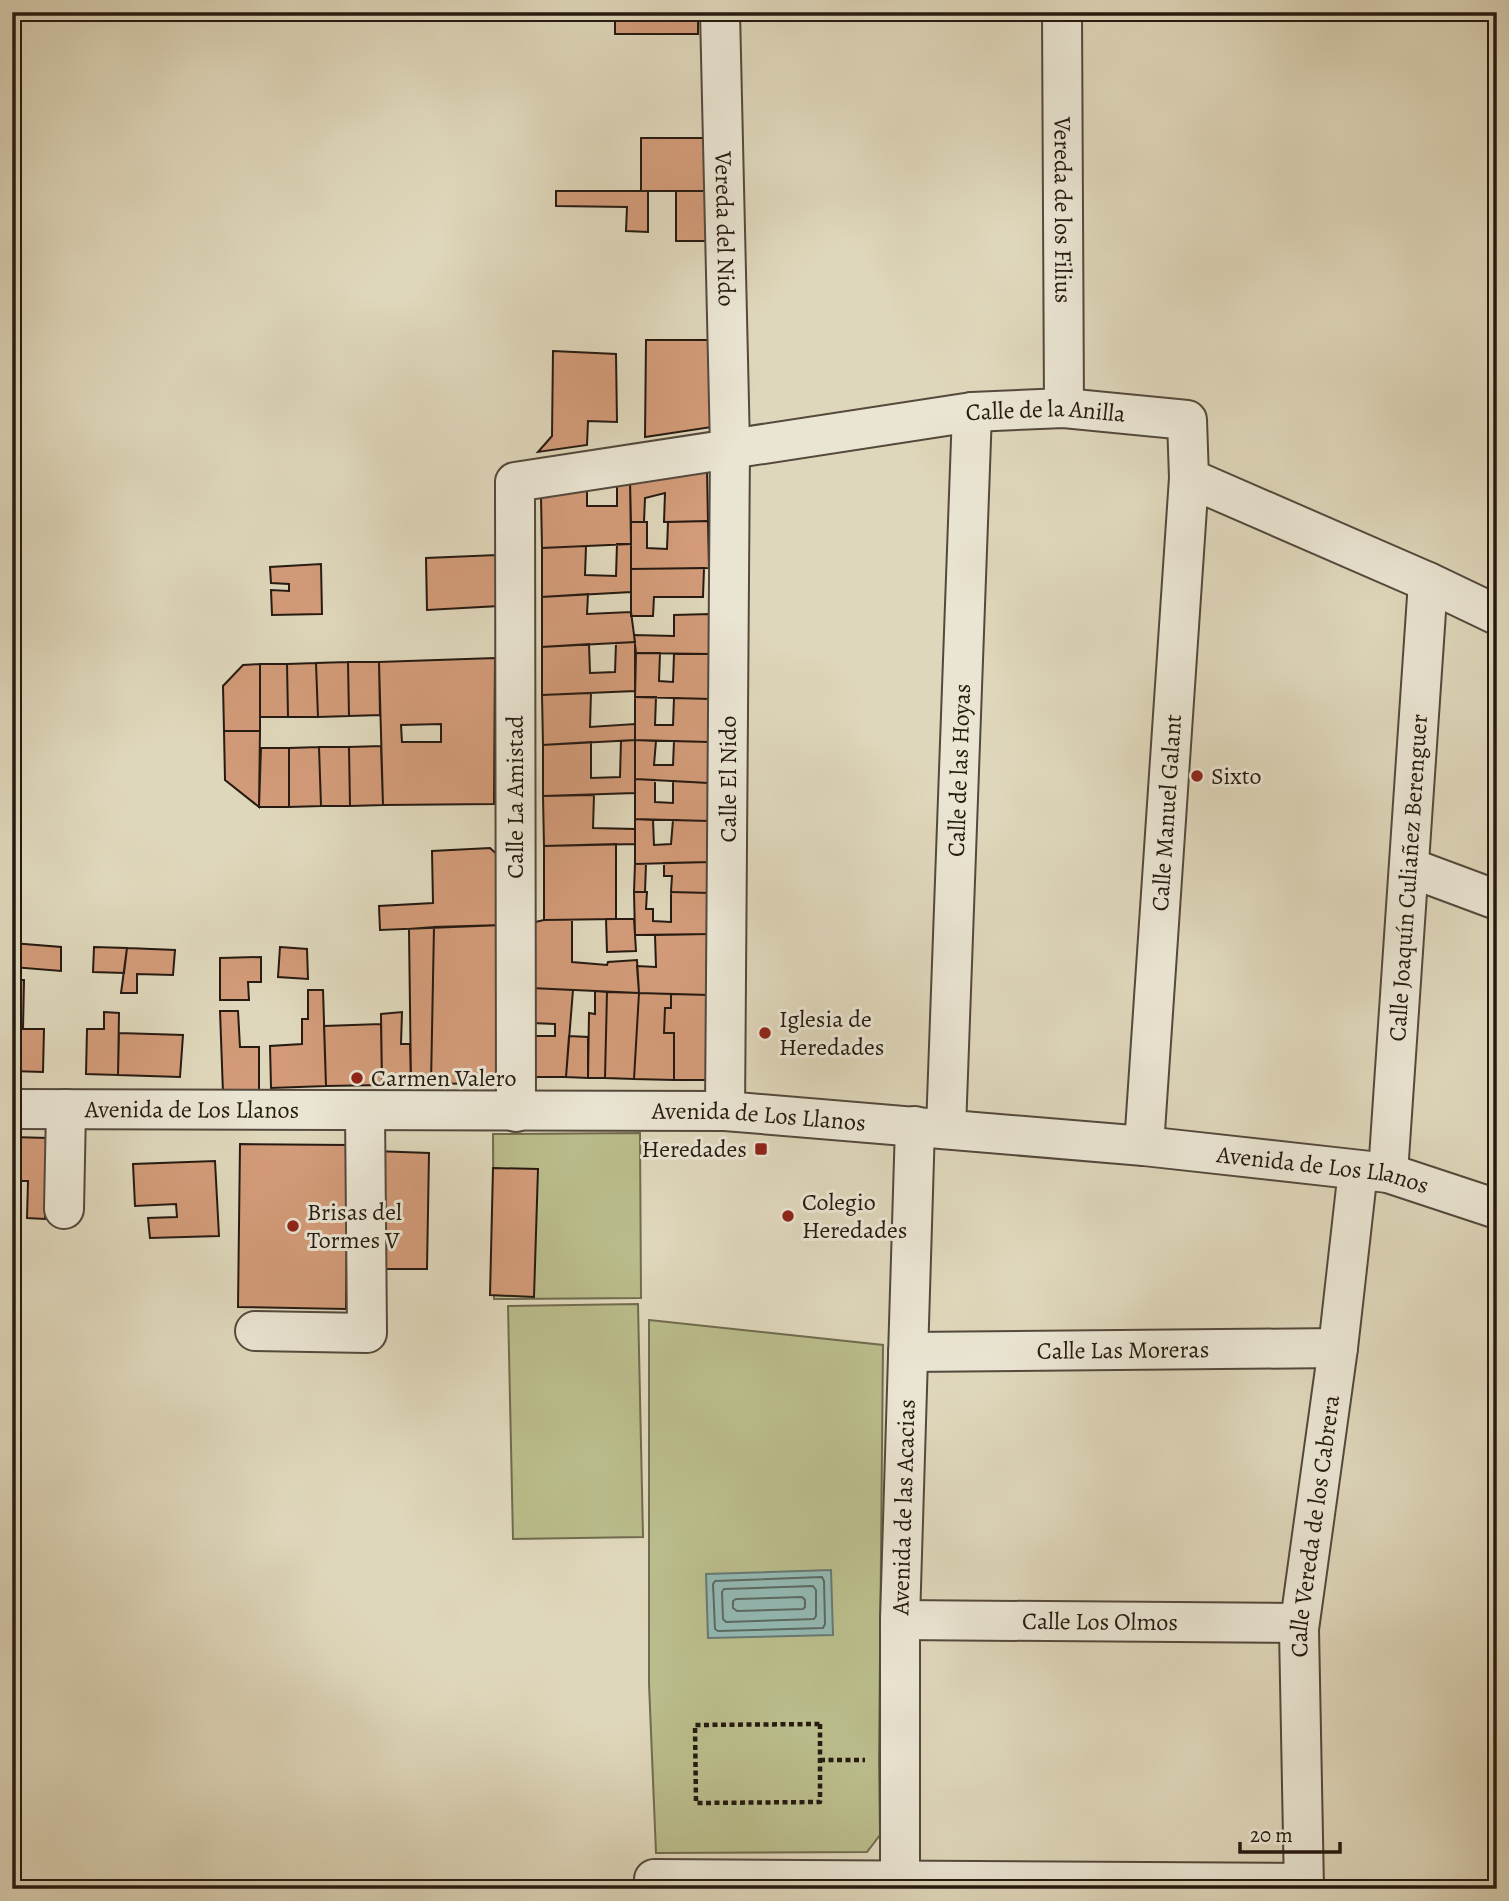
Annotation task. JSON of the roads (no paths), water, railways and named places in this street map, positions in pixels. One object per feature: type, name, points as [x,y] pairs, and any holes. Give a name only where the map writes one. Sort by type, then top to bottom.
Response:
[{"type":"street","name":"Vereda del Nido","points":[[720,12],[730,447]]},
{"type":"street","name":"Vereda de los Filius","points":[[1062,12],[1064,408]]},
{"type":"street","name":"Calle de la Anilla","points":[[514,482],[972,412],[1064,408],[1187,420],[1189,478]]},
{"type":"street","name":"Calle de las Hoyas","points":[[930,1127],[972,412]]},
{"type":"street","name":"Calle El Nido","points":[[725,1111],[730,447]]},
{"type":"street","points":[[1189,478],[1428,582],[1497,615]]},
{"type":"street","name":"Calle Manuel Galant","points":[[1144,1146],[1189,478]]},
{"type":"street","name":"Calle La Amistad","points":[[514,482],[516,1112]]},
{"type":"street","name":"Calle Joaquín Culiañez Berenguer","points":[[1373,1171],[1410,868],[1428,582]]},
{"type":"street","points":[[1410,868],[1497,900]]},
{"type":"street","name":"Avenida de Los Llanos","points":[[12,1109],[725,1111],[1144,1146],[1373,1171],[1497,1209]]},
{"type":"street","points":[[64,1209],[66,1109]]},
{"type":"street","points":[[255,1331],[367,1333],[365,1111]]},
{"type":"street","name":"Avenida de las Acacias","points":[[900,1884],[900,1620],[908,1352],[930,1127]]},
{"type":"street","name":"Calle Vereda de los Cabrera","points":[[1304,1886],[1299,1623],[1338,1348],[1373,1171]]},
{"type":"street","name":"Calle Las Moreras","points":[[908,1352],[1338,1348]]},
{"type":"street","name":"Calle Los Olmos","points":[[900,1620],[1299,1623]]},
{"type":"street","points":[[654,1879],[900,1884],[1304,1886]]},
{"type":"water","points":[[831,1570],[833,1635],[708,1638],[706,1574]]},
{"type":"place","name":"Sixto","points":[[1197,776]]},
{"type":"place","name":"Iglesia de Heredades","points":[[765,1033]]},
{"type":"place","name":"Carmen Valero","points":[[357,1078]]},
{"type":"place","name":"Heredades","points":[[761,1149]]},
{"type":"place","name":"Colegio Heredades","points":[[788,1216]]},
{"type":"place","name":"Brisas del Tormes V","points":[[293,1226]]}]
